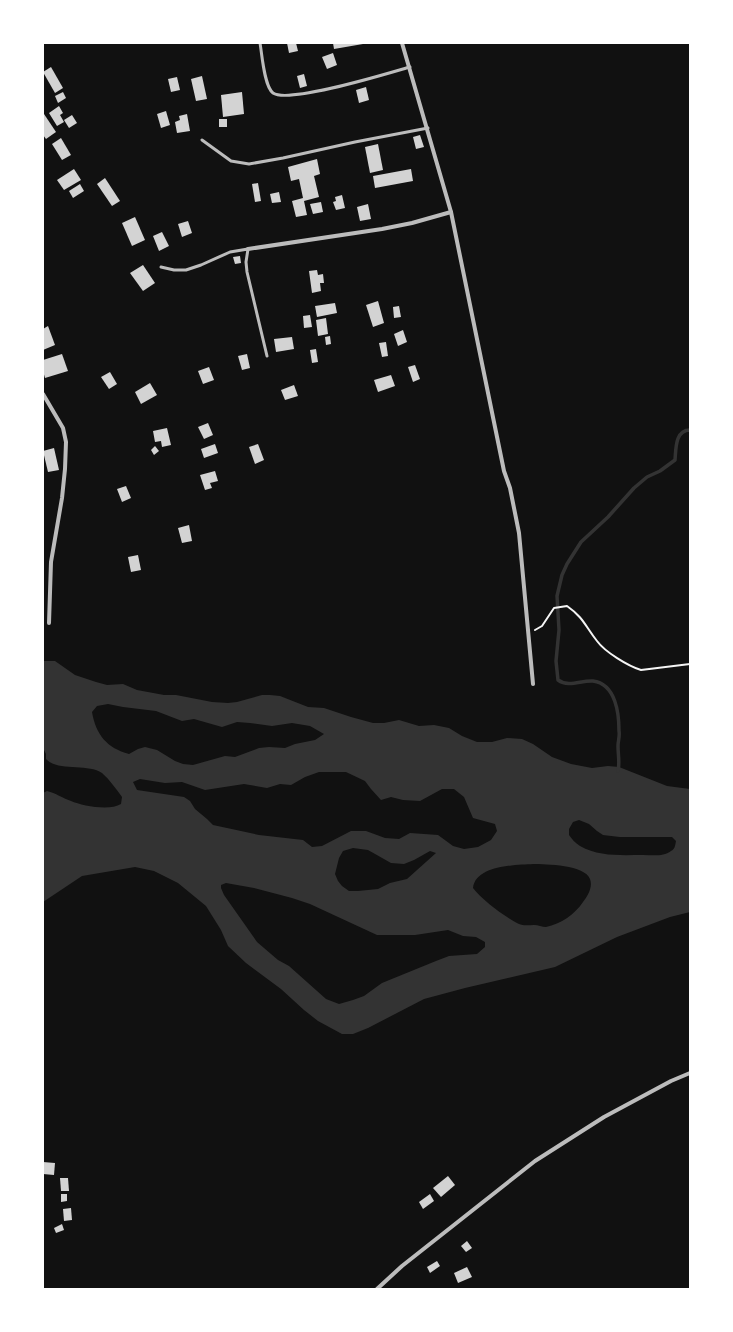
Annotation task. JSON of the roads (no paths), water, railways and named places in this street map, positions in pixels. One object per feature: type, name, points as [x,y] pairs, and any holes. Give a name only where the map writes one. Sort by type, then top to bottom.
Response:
[{"type":"street","points":[[402,43],[428,128],[451,212],[504,471],[512,496],[519,533],[533,684]]},
{"type":"street","points":[[248,249],[382,229],[412,223],[451,212]]},
{"type":"street","points":[[43,394],[63,428],[66,442],[62,498],[51,562],[50,622]]},
{"type":"street","points":[[377,1289],[402,1266],[535,1161],[604,1117],[690,1073]]},
{"type":"lane","points":[[260,43],[268,85],[273,92],[280,95],[290,96],[347,85],[410,68]]},
{"type":"lane","points":[[202,140],[231,161],[249,164],[428,128]]},
{"type":"lane","points":[[161,267],[174,270],[186,270],[230,252],[248,249],[246,262],[247,272],[267,356]]},
{"type":"waterway","points":[[618,771],[618,716],[615,701],[611,694],[601,683],[589,681],[571,684],[558,680],[556,661],[559,630],[557,596],[562,575],[581,542],[608,517],[634,488],[647,477],[660,471],[675,460],[677,441],[681,433],[690,430]]}]
